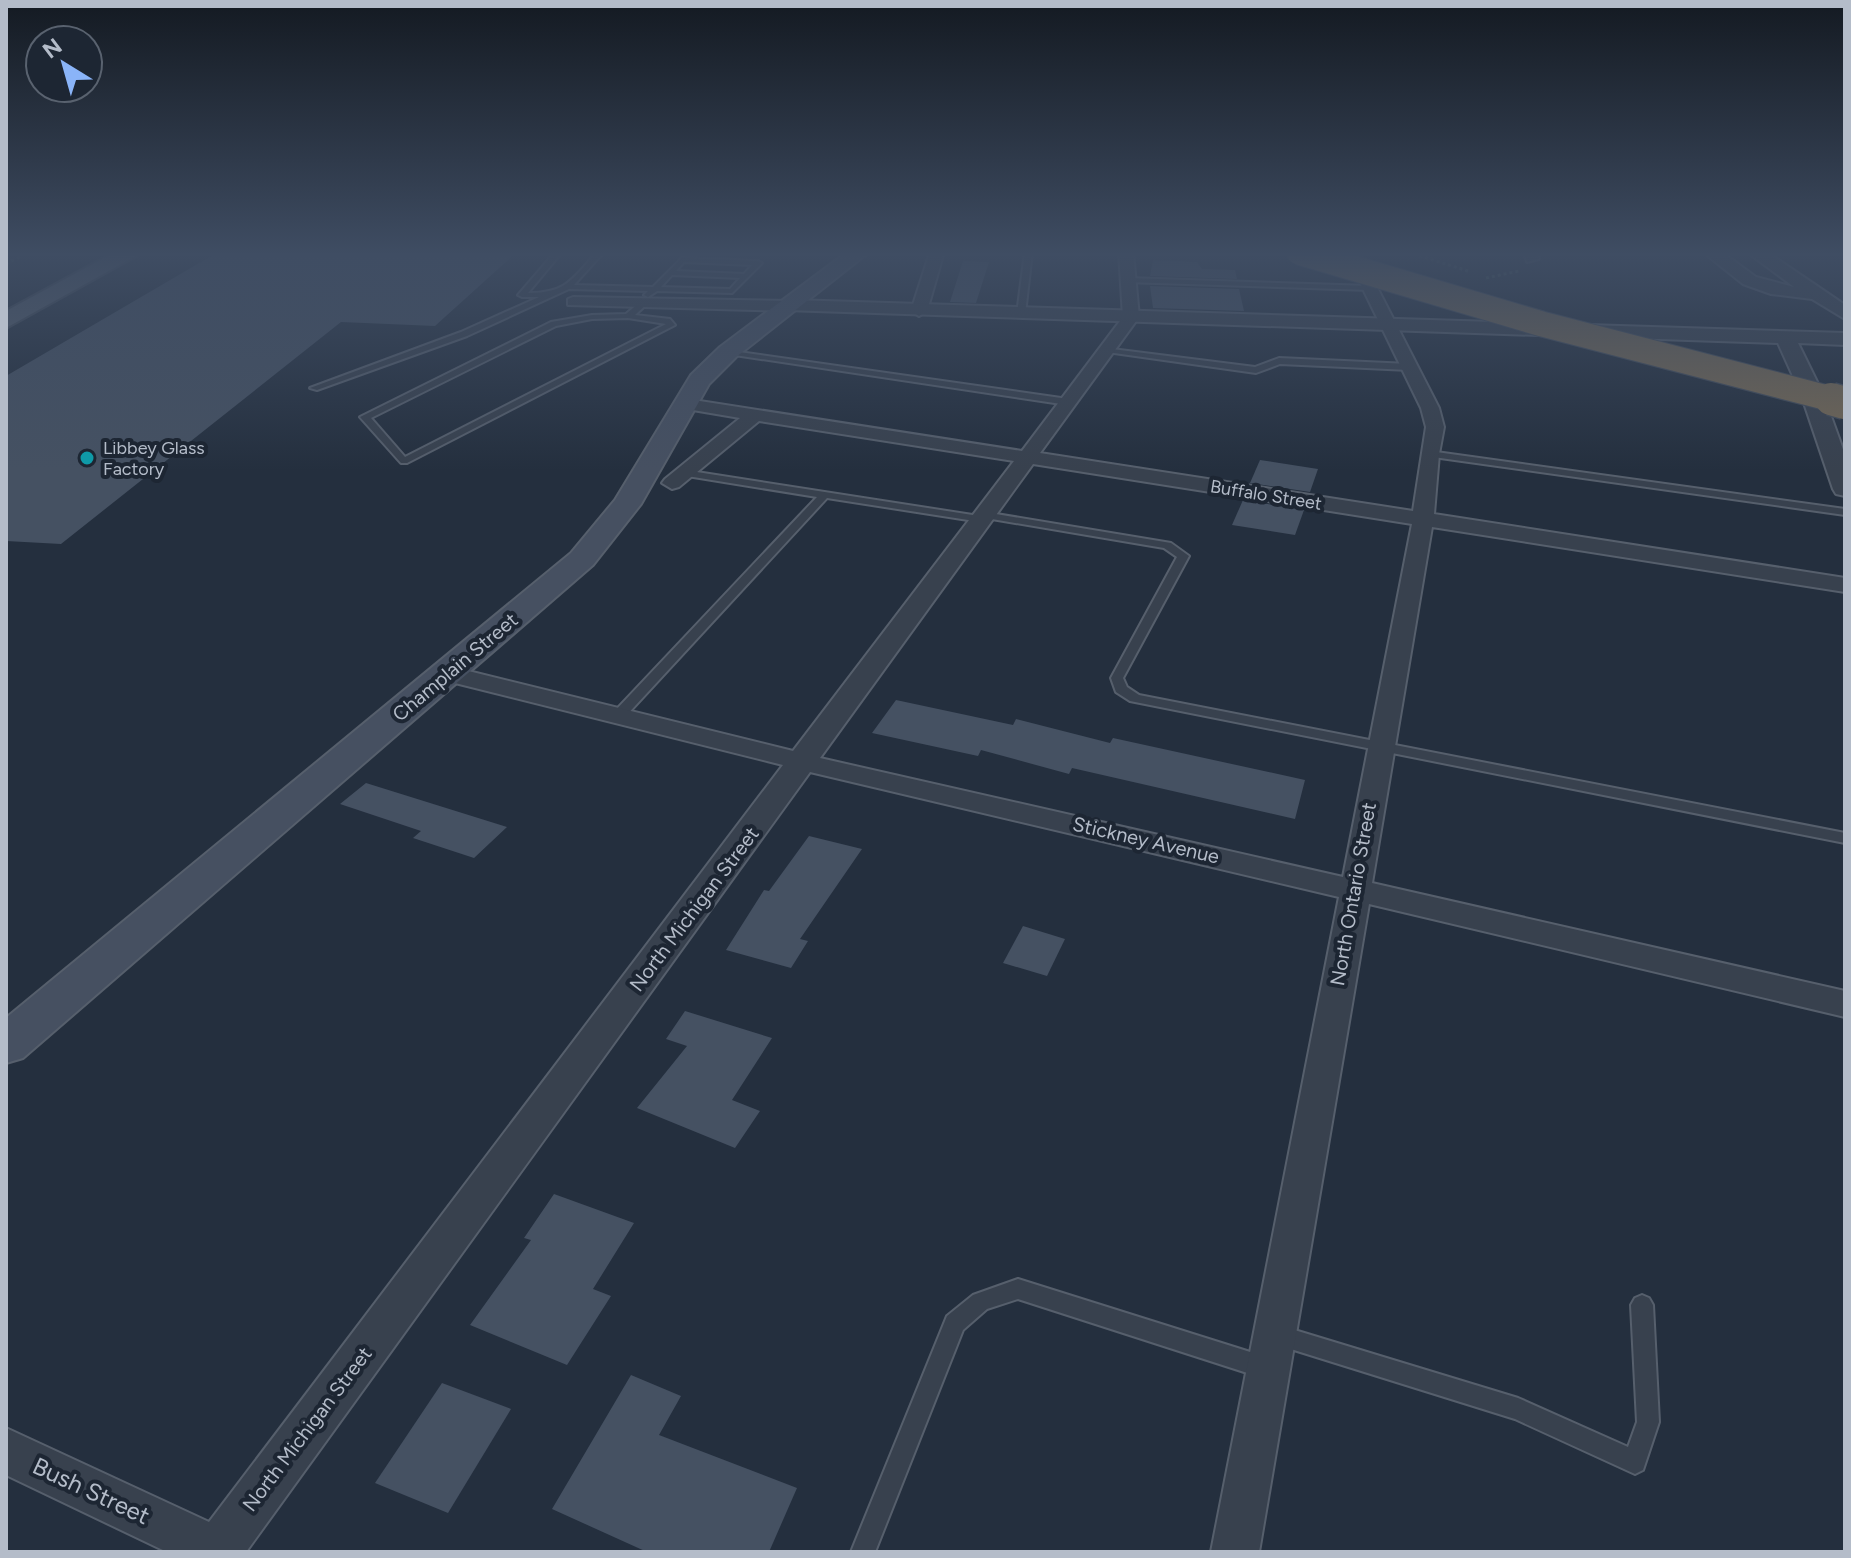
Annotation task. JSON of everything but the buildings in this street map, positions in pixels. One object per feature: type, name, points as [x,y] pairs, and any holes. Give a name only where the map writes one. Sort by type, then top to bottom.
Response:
[{"type":"highway","points":[[1546,325],[1845,403]]},
{"type":"highway","points":[[1643,325],[1829,373]]},
{"type":"main road","name":"Champlain Street","points":[[6,1045],[582,559],[610,527],[699,380],[728,352],[766,325]]},
{"type":"street","name":"North Michigan Street","points":[[217,1551],[1125,325]]},
{"type":"street","points":[[1352,325],[1845,339]]},
{"type":"street","name":"North Ontario Street","points":[[1235,1552],[1423,519],[1429,454],[1435,427],[1430,408],[1389,326]]},
{"type":"street","points":[[1786,339],[1812,394],[1844,484]]},
{"type":"street","name":"Buffalo Street","points":[[687,404],[1845,585]]},
{"type":"street","points":[[678,478],[755,415]]},
{"type":"street","name":"Stickney Avenue","points":[[448,674],[803,762],[1845,1004]]},
{"type":"street","name":"Bush Street","points":[[6,1451],[217,1551]]},
{"type":"lane","points":[[314,388],[486,325]]},
{"type":"lane","points":[[553,325],[365,417],[404,461],[671,325]]},
{"type":"lane","points":[[1107,350],[1256,370],[1279,361],[1409,367]]},
{"type":"lane","points":[[728,352],[1068,402]]},
{"type":"lane","points":[[1429,454],[1845,512]]},
{"type":"lane","points":[[678,478],[824,495],[1167,545],[1183,556],[1117,678],[1121,689],[1135,698],[1845,838]]},
{"type":"lane","points":[[618,716],[824,495]]},
{"type":"lane","points":[[863,1552],[955,1323],[980,1302],[1018,1289],[1268,1368]]},
{"type":"lane","points":[[1274,1334],[1518,1409],[1635,1462],[1648,1422],[1642,1305]]},
{"type":"place","name":"Libbey Glass Factory","points":[[87,458]]}]
